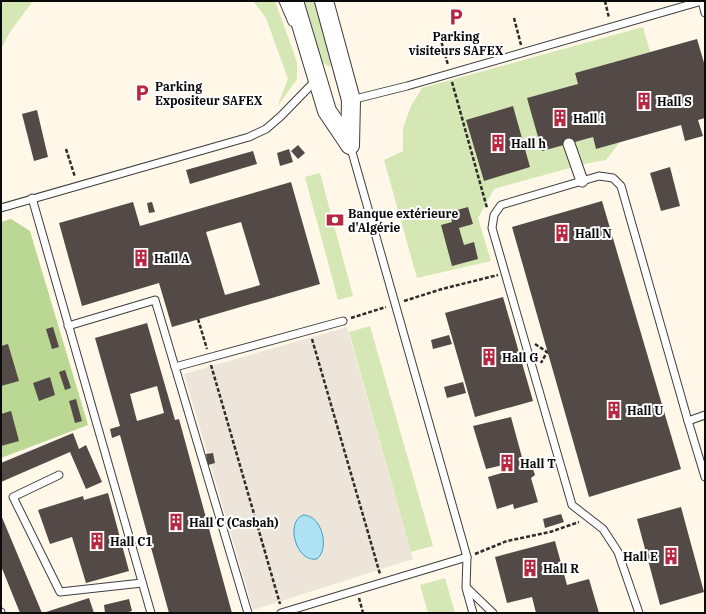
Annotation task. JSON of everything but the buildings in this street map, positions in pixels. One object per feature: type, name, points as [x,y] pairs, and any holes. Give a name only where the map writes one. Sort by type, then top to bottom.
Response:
[{"type":"street","points":[[294,1],[327,111],[347,135]]},
{"type":"street","points":[[324,1],[351,100],[347,135]]},
{"type":"street","points":[[317,79],[343,71]]},
{"type":"street","points":[[569,144],[582,181]]},
{"type":"lane","points":[[1,208],[249,137],[266,129],[281,116],[317,79],[283,1]]},
{"type":"lane","points":[[351,100],[407,86],[702,1],[705,12]]},
{"type":"lane","points":[[347,135],[467,557],[466,588],[473,613]]},
{"type":"lane","points":[[639,613],[618,552],[603,530],[572,505],[492,228],[494,215],[501,205],[600,176],[613,178],[621,186],[705,477]]},
{"type":"lane","points":[[32,198],[151,613]]},
{"type":"lane","points":[[68,326],[155,300],[248,613]]},
{"type":"lane","points":[[175,367],[343,321]]},
{"type":"lane","points":[[688,421],[705,416]]},
{"type":"lane","points":[[59,475],[13,497],[60,592],[142,583]]},
{"type":"lane","points":[[282,613],[467,557]]},
{"type":"lane","points":[[466,588],[493,613]]},
{"type":"path","points":[[605,1],[611,27]]},
{"type":"path","points":[[514,18],[523,52]]},
{"type":"path","points":[[440,37],[492,228]]},
{"type":"path","points":[[66,149],[77,185]]},
{"type":"path","points":[[442,289],[505,273]]},
{"type":"path","points":[[343,321],[368,313]]},
{"type":"path","points":[[198,319],[282,613]]},
{"type":"path","points":[[309,330],[382,582]]},
{"type":"path","points":[[467,557],[507,541],[550,532],[589,518]]},
{"type":"path","points":[[357,590],[363,613]]},
{"type":"green space","points":[[1,1],[33,1],[10,32],[1,49]]},
{"type":"green space","points":[[253,1],[275,1],[297,62],[297,79],[277,107],[288,79],[266,18]]},
{"type":"green space","points":[[304,1],[317,1],[333,56],[330,67],[321,62]]},
{"type":"green space","points":[[643,27],[650,52],[575,73],[596,149],[620,142],[606,160],[584,164],[494,189],[478,218],[491,261],[417,278],[384,160],[403,151],[403,128],[411,106],[422,88]]},
{"type":"green space","points":[[320,173],[353,296],[338,300],[305,177]]},
{"type":"green space","points":[[11,219],[30,231],[88,425],[1,458],[1,222]]},
{"type":"green space","points":[[370,326],[433,546],[411,552],[349,332]]},
{"type":"green space","points":[[445,578],[455,613],[428,613],[420,585]]},
{"type":"shaded area","points":[[347,327],[413,559],[253,610],[184,374]]},
{"type":"water","points":[[303,515],[310,516],[315,520],[322,533],[323,547],[321,554],[317,559],[310,559],[303,555],[295,541],[295,525],[298,519]]},
{"type":"place","name":"Parking visiteurs SAFEX","points":[[456,17]]},
{"type":"place","name":"Parking Expositeur SAFEX","points":[[142,93]]},
{"type":"place","name":"Hall S","points":[[644,101]]},
{"type":"place","name":"Hall i","points":[[560,118]]},
{"type":"place","name":"Hall h","points":[[498,143]]},
{"type":"place","name":"Banque extérieure d'Algérie","points":[[335,220]]},
{"type":"place","name":"Hall N","points":[[562,233]]},
{"type":"place","name":"Hall A","points":[[141,258]]},
{"type":"place","name":"Hall G","points":[[489,357]]},
{"type":"place","name":"Hall U","points":[[614,410]]},
{"type":"place","name":"Hall T","points":[[507,463]]},
{"type":"place","name":"Hall C (Casbah)","points":[[176,522]]},
{"type":"place","name":"Hall C1","points":[[97,541]]},
{"type":"place","name":"Hall E","points":[[671,556]]},
{"type":"place","name":"Hall R","points":[[530,568]]}]
